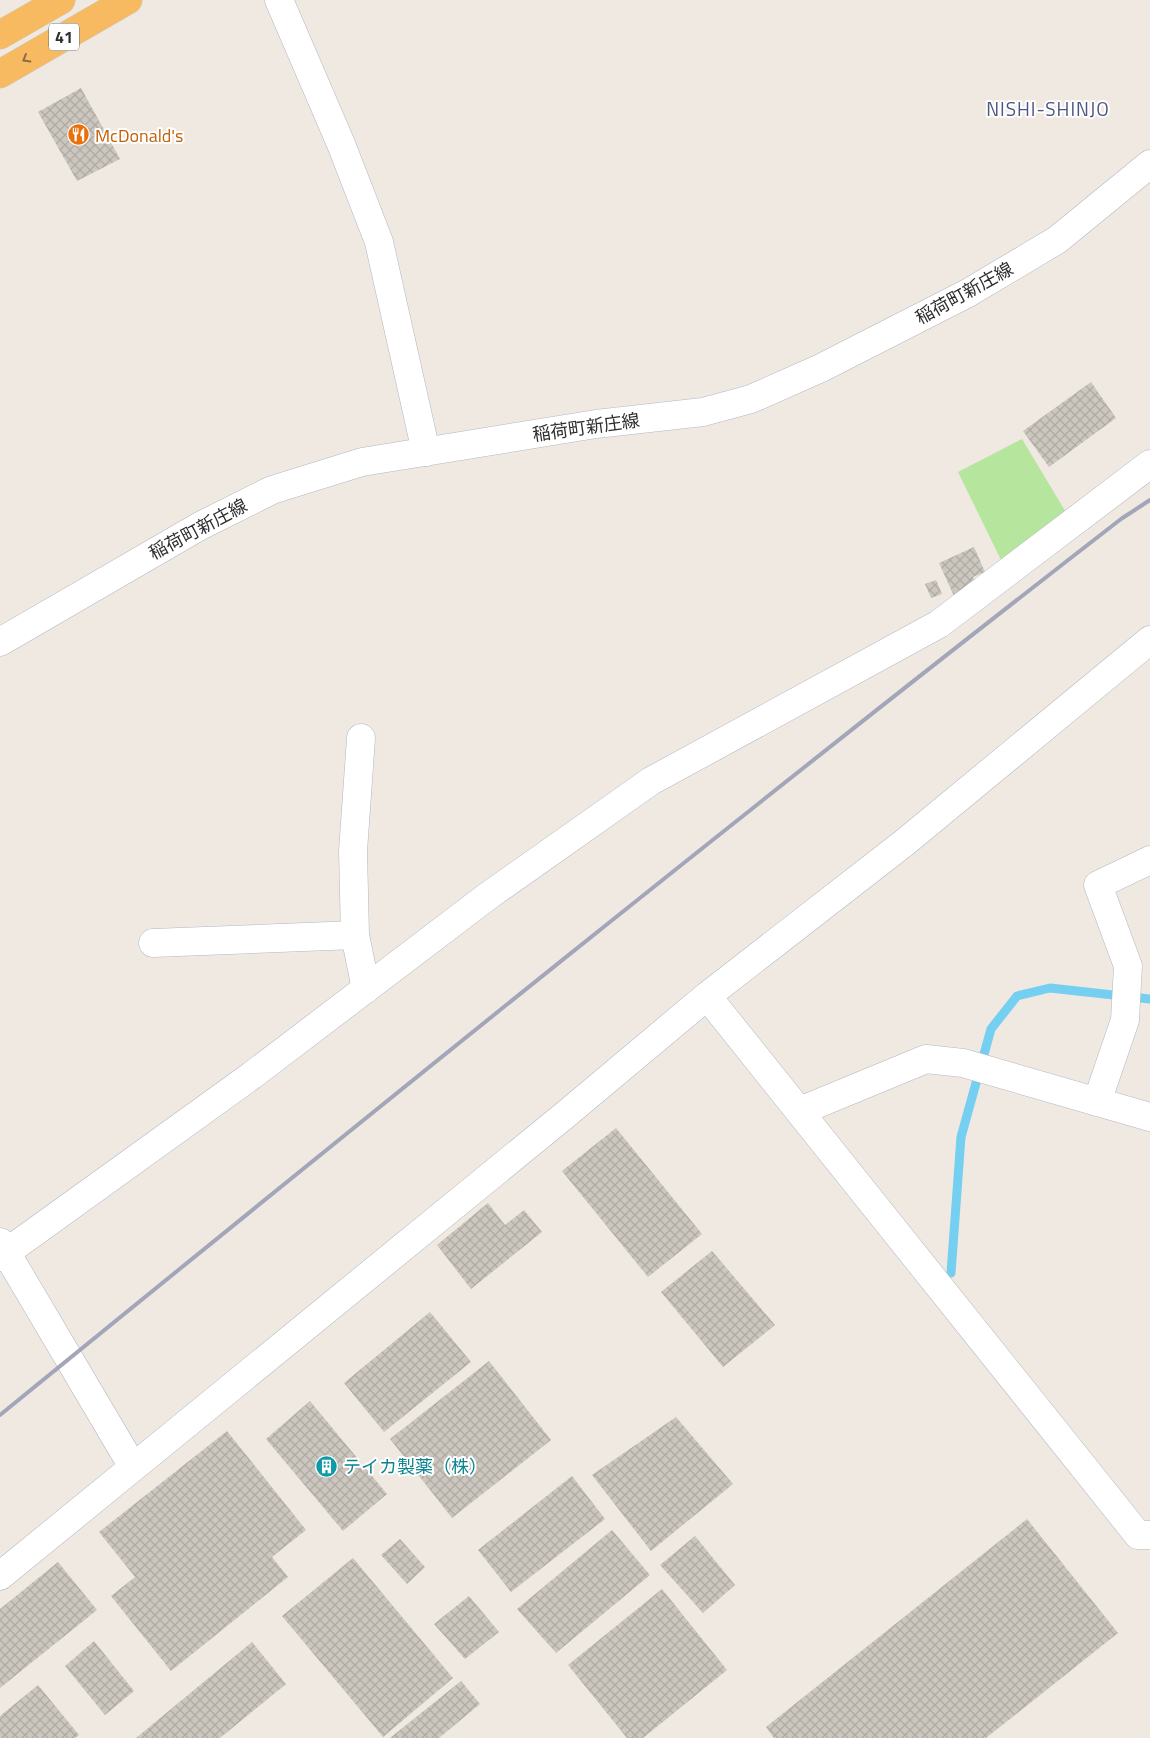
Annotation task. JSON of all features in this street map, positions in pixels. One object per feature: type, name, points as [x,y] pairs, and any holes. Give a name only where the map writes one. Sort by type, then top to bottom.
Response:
[{"type":"highway","name":"41","points":[[0,35],[60,0]]},
{"type":"highway","name":"41","points":[[0,74],[128,0]]},
{"type":"street","points":[[279,0],[341,144],[378,242],[426,452]]},
{"type":"street","name":"稲荷町新庄線","points":[[0,642],[200,526],[272,490],[362,462],[596,424],[703,412],[751,399],[821,368],[968,293],[1057,240],[1150,164]]},
{"type":"street","points":[[133,1467],[2,1251],[251,1076],[488,896],[651,781],[939,624],[1150,464]]},
{"type":"street","points":[[0,1576],[565,1115],[706,996],[904,843],[1150,640]]},
{"type":"street","points":[[361,738],[353,851],[355,934],[366,989]]},
{"type":"street","points":[[1097,1102],[1125,1020],[1128,966],[1098,885],[1150,860]]},
{"type":"street","points":[[153,943],[355,934]]},
{"type":"street","points":[[706,996],[800,1111],[935,1284],[1146,1540]]},
{"type":"street","points":[[800,1111],[926,1060],[964,1063],[1150,1117]]},
{"type":"green space","points":[[1022,439],[1067,514],[1001,560],[958,472]]},
{"type":"building","name":"McDonald's","points":[[81,88],[120,159],[77,181],[38,112]]},
{"type":"building","points":[[1091,382],[1116,418],[1049,467],[1023,431]]},
{"type":"building","points":[[974,547],[985,572],[973,577],[977,585],[954,596],[939,563]]},
{"type":"building","points":[[936,580],[942,594],[931,598],[925,584]]},
{"type":"building","points":[[616,1128],[702,1234],[648,1277],[562,1171]]},
{"type":"building","points":[[488,1203],[505,1225],[524,1210],[542,1232],[471,1289],[437,1245]]},
{"type":"building","points":[[712,1251],[775,1325],[723,1367],[661,1292]]},
{"type":"building","points":[[430,1312],[471,1362],[384,1432],[344,1383]]},
{"type":"building","points":[[489,1361],[551,1440],[452,1518],[390,1439]]},
{"type":"building","name":"テイカ製薬（株）","points":[[310,1401],[387,1494],[343,1531],[266,1439]]},
{"type":"building","points":[[676,1417],[733,1484],[651,1551],[592,1475]]},
{"type":"building","points":[[227,1431],[306,1530],[272,1557],[288,1577],[171,1671],[111,1596],[135,1577],[99,1532]]},
{"type":"building","points":[[572,1476],[605,1519],[511,1592],[478,1550]]},
{"type":"building","points":[[1027,1519],[1118,1633],[986,1738],[774,1738],[766,1727]]},
{"type":"building","points":[[612,1530],[650,1575],[556,1653],[517,1609]]},
{"type":"building","points":[[695,1536],[735,1585],[703,1613],[660,1565]]},
{"type":"building","points":[[400,1539],[425,1567],[407,1584],[381,1555]]},
{"type":"building","points":[[353,1558],[453,1678],[383,1737],[282,1616]]},
{"type":"building","points":[[58,1562],[97,1610],[0,1688],[0,1609]]},
{"type":"building","points":[[662,1589],[727,1670],[643,1738],[627,1738],[568,1665]]},
{"type":"building","points":[[469,1596],[499,1632],[465,1659],[434,1624]]},
{"type":"building","points":[[94,1641],[134,1691],[105,1715],[65,1666]]},
{"type":"building","points":[[252,1642],[286,1684],[220,1738],[136,1738]]},
{"type":"building","points":[[461,1681],[480,1704],[439,1738],[390,1738]]},
{"type":"building","points":[[38,1685],[79,1735],[75,1738],[0,1738],[0,1716]]},
{"type":"waterway","points":[[951,1273],[961,1137],[991,1029],[1017,996],[1050,988],[1150,999]]},
{"type":"railway","points":[[0,1415],[698,852],[1121,519],[1150,500]]},
{"type":"place","name":"McDonald's","points":[[79,135]]},
{"type":"place","name":"テイカ製薬（株）","points":[[327,1466]]},
{"type":"district","name":"NISHI-SHINJO","points":[[1048,108]]}]
